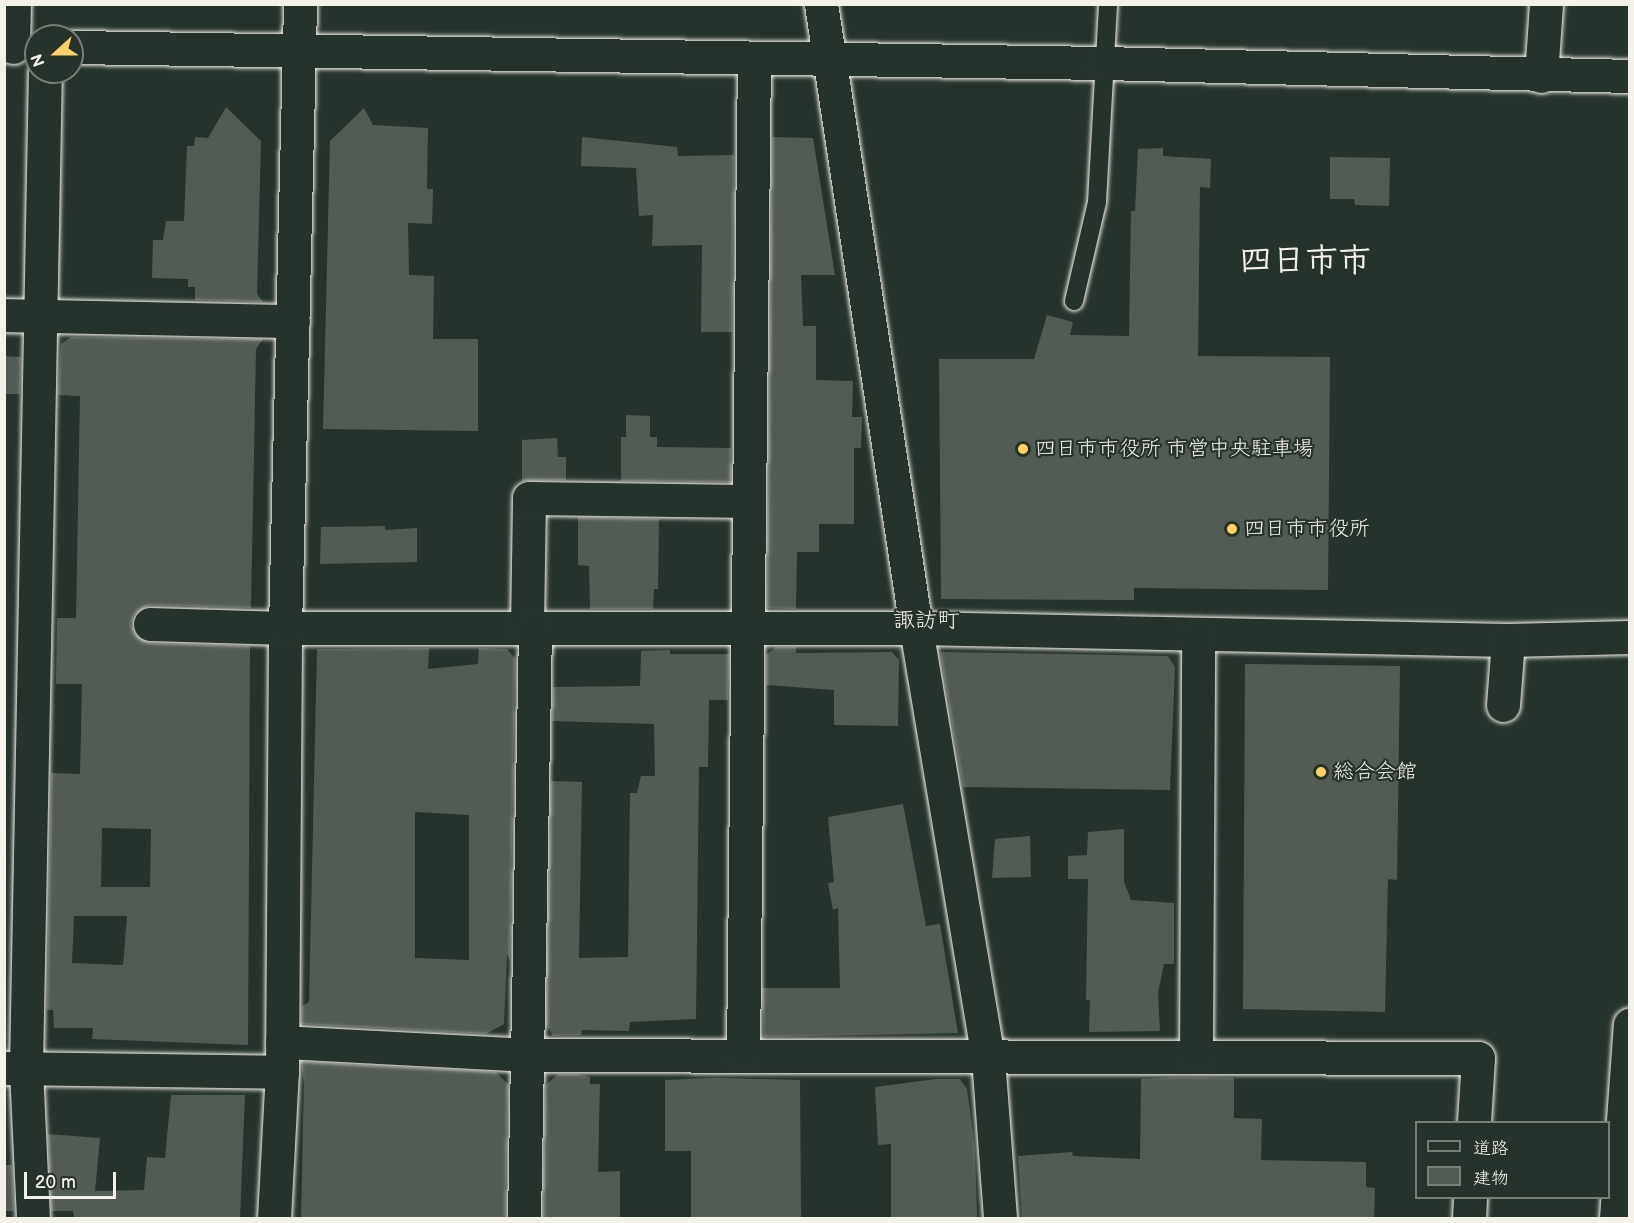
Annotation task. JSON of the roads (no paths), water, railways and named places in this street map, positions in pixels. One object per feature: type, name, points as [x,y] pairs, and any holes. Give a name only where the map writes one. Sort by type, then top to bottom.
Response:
[{"type":"street","points":[[14,4],[18,47]]},
{"type":"street","points":[[274,1218],[282,1057],[285,628],[300,4]]},
{"type":"street","points":[[821,4],[916,628],[988,1058],[1000,1218]]},
{"type":"street","points":[[1541,76],[1546,4]]},
{"type":"street","points":[[84,48],[300,48],[830,61],[1103,63],[1541,76],[1629,76]]},
{"type":"street","points":[[743,1055],[754,59]]},
{"type":"street","points":[[33,1218],[15,1067],[43,316],[45,84]]},
{"type":"street","points":[[4,315],[293,321]]},
{"type":"street","points":[[524,1218],[528,1055],[531,627],[529,498],[749,501]]},
{"type":"street","points":[[150,624],[285,628],[916,628],[1508,640],[1629,638]]},
{"type":"street","points":[[1196,1056],[1197,635]]},
{"type":"street","points":[[1503,705],[1508,640]]},
{"type":"street","points":[[1616,1218],[1629,1038]]},
{"type":"street","points":[[15,1067],[282,1057],[528,1055],[1478,1058],[1474,1121]]},
{"type":"street","points":[[1469,1218],[1470,1199]]},
{"type":"lane","points":[[1074,301],[1097,202],[1108,4]]},
{"type":"place","name":"四日市市役所 市営中央駐車場","points":[[1023,449]]},
{"type":"place","name":"四日市市役所","points":[[1232,529]]},
{"type":"place","name":"総合会館","points":[[1321,772]]},
{"type":"district","name":"四日市市","points":[[1305,262]]},
{"type":"district","name":"諏訪町","points":[[926,621]]}]
